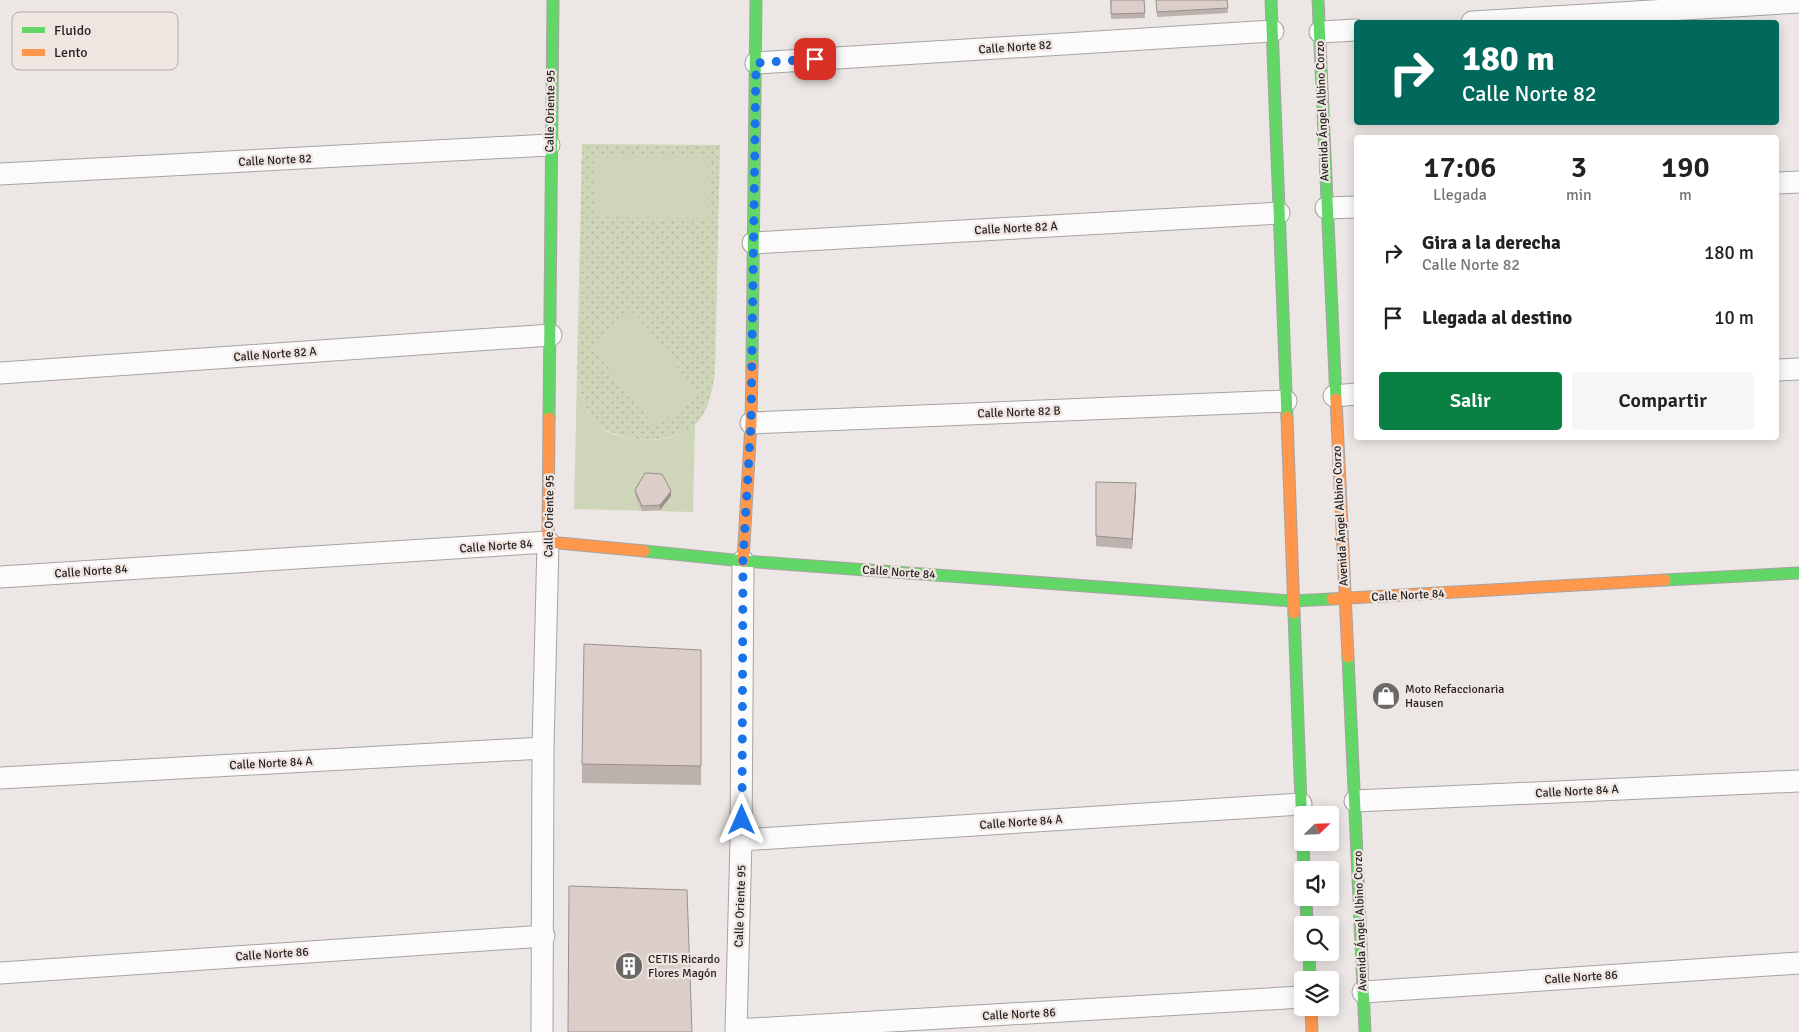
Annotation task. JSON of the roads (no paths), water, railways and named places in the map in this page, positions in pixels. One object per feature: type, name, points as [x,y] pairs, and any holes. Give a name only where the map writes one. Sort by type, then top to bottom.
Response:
[{"type":"street","name":"Calle Oriente 95","points":[[542,1032],[544,936],[543,748],[551,335],[549,145],[553,0]]},
{"type":"street","name":"Calle Oriente 95","points":[[736,1031],[741,840],[743,560],[751,423],[756,0]]},
{"type":"street","points":[[1271,0],[1301,804]]},
{"type":"street","name":"Avenida Ángel Albino Corzo","points":[[1318,0],[1334,396],[1365,1032]]},
{"type":"street","points":[[1505,20],[1799,2]]},
{"type":"street","points":[[1320,32],[1354,30]]},
{"type":"street","name":"Calle Norte 82","points":[[756,63],[1273,31]]},
{"type":"street","name":"Calle Norte 82","points":[[0,174],[549,145]]},
{"type":"street","points":[[1779,183],[1799,182]]},
{"type":"street","points":[[1326,208],[1354,207]]},
{"type":"street","name":"Calle Norte 82 A","points":[[753,243],[1279,213]]},
{"type":"street","name":"Calle Norte 82 A","points":[[0,373],[551,335]]},
{"type":"street","points":[[1779,370],[1799,368]]},
{"type":"street","points":[[1334,396],[1354,394]]},
{"type":"street","name":"Calle Norte 82 B","points":[[751,423],[1286,401]]},
{"type":"street","name":"Calle Norte 84","points":[[0,577],[548,542],[743,560],[1292,601],[1799,573]]},
{"type":"street","name":"Calle Norte 84 A","points":[[0,778],[543,748]]},
{"type":"street","name":"Calle Norte 84 A","points":[[1355,801],[1799,780]]},
{"type":"street","name":"Calle Norte 84 A","points":[[741,840],[1301,804]]},
{"type":"street","name":"Calle Norte 86","points":[[0,973],[544,936]]},
{"type":"street","name":"Calle Norte 86","points":[[1363,992],[1799,963]]},
{"type":"street","name":"Calle Norte 86","points":[[736,1031],[1294,997]]},
{"type":"street","points":[[1311,1016],[1312,1032]]},
{"type":"place","name":"Moto Refaccionaria Hausen","points":[[1386,696]]},
{"type":"place","name":"CETIS Ricardo Flores Magón","points":[[629,966]]}]
